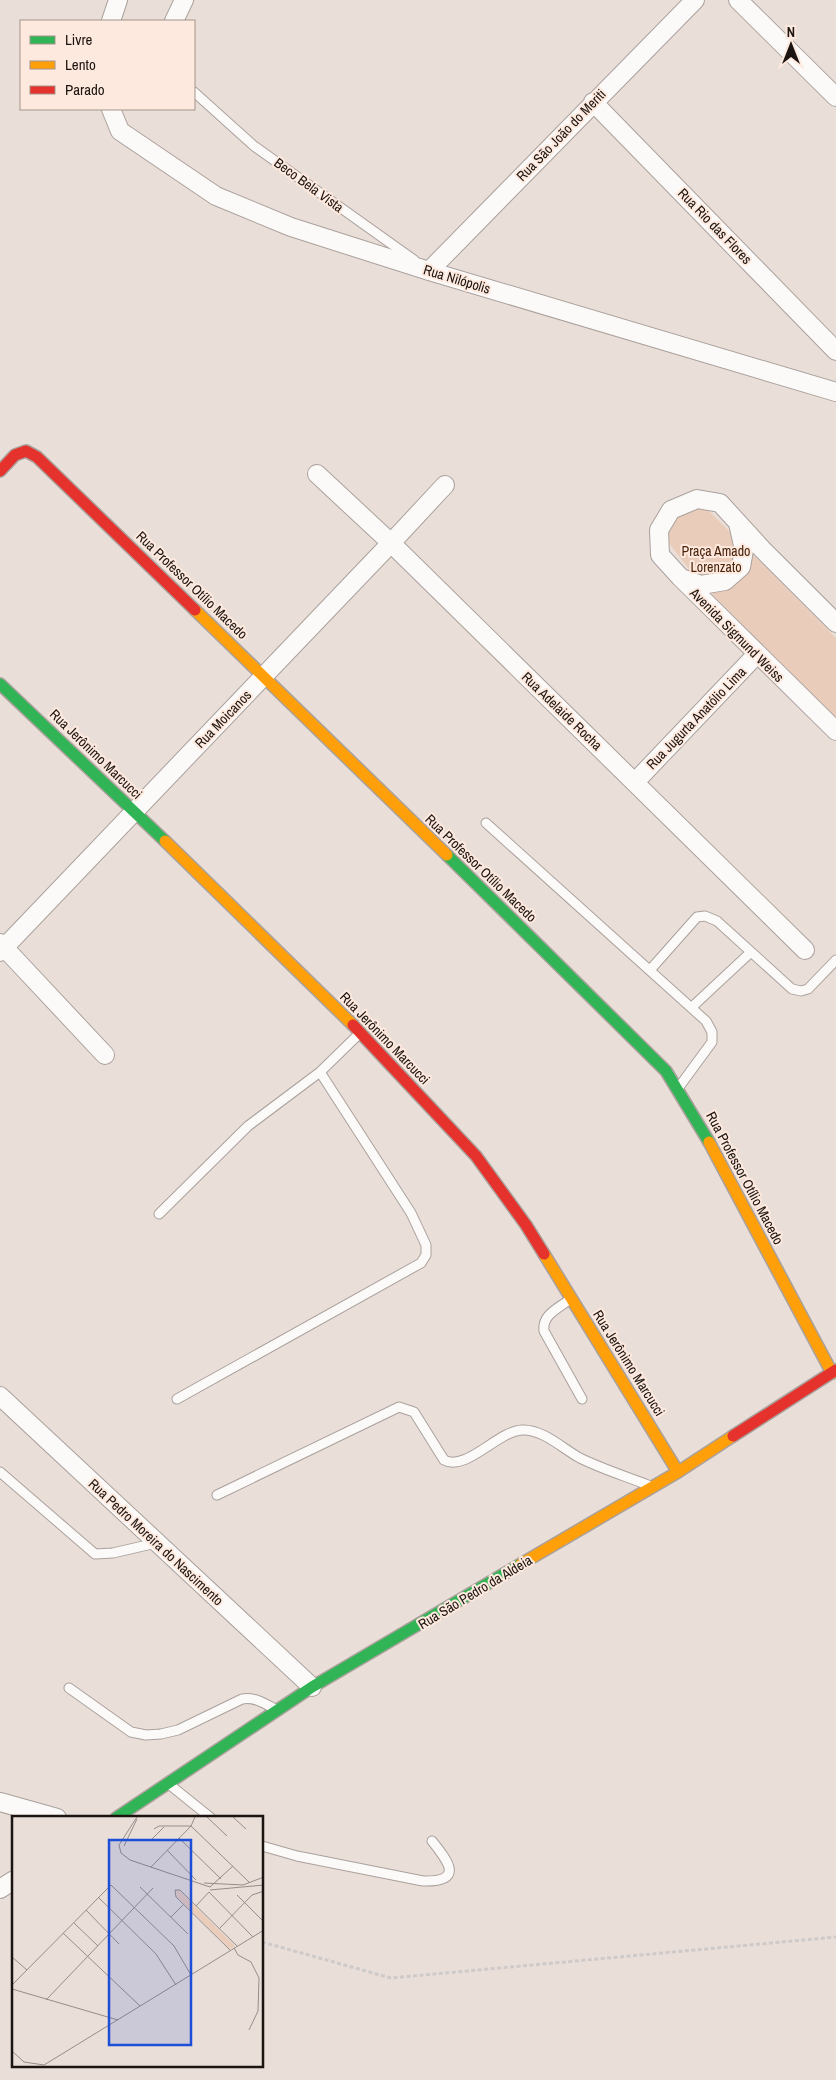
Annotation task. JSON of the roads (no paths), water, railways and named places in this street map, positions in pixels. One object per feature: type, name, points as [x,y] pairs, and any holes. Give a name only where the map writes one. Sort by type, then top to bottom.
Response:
[{"type":"street","points":[[111,20],[118,0]]},
{"type":"street","points":[[174,20],[184,0]]},
{"type":"street","name":"Rua São João do Meriti","points":[[429,271],[694,0]]},
{"type":"street","points":[[738,0],[836,96]]},
{"type":"street","name":"Rua Rio das Flores","points":[[594,102],[836,351]]},
{"type":"street","name":"Rua Nilópolis","points":[[112,110],[120,131],[216,196],[291,227],[429,271],[836,392]]},
{"type":"street","name":"Rua Professor Otílio Macedo","points":[[0,470],[15,455],[26,451],[37,457],[264,676],[666,1071],[702,1126],[834,1371]]},
{"type":"street","name":"Rua Adelaide Rocha","points":[[317,474],[391,543],[805,950]]},
{"type":"street","name":"Rua Moicanos","points":[[1,948],[135,812],[445,485]]},
{"type":"street","name":"Avenida Sigmund Weiss","points":[[836,623],[762,549],[720,503],[697,499],[671,510],[659,530],[660,555],[756,654],[836,731]]},
{"type":"street","points":[[680,577],[702,585],[725,581],[741,567],[744,550],[738,523]]},
{"type":"street","name":"Rua Jugurta Anatólio Lima","points":[[635,782],[756,654]]},
{"type":"street","name":"Rua Jerônimo Marcucci","points":[[0,684],[135,812],[361,1033],[476,1156],[526,1225],[678,1472]]},
{"type":"street","points":[[1,948],[105,1055]]},
{"type":"street","name":"Rua São Pedro da Aldeia","points":[[119,1816],[312,1687],[678,1472],[834,1371]]},
{"type":"street","name":"Rua Pedro Moreira do Nascimento","points":[[0,1396],[312,1687]]},
{"type":"street","points":[[0,1802],[50,1816]]},
{"type":"street","points":[[0,1889],[12,1881]]},
{"type":"lane","name":"Beco Bela Vista","points":[[195,93],[254,146],[429,271]]},
{"type":"lane","points":[[486,823],[706,1020],[712,1032],[712,1042],[678,1089]]},
{"type":"lane","points":[[650,970],[697,917],[705,916],[717,921],[792,989],[808,989],[836,960]]},
{"type":"lane","points":[[692,1007],[751,952]]},
{"type":"lane","points":[[159,1214],[248,1126],[320,1072],[361,1033]]},
{"type":"lane","points":[[177,1398],[420,1263],[426,1255],[426,1245],[411,1213],[320,1072]]},
{"type":"lane","points":[[572,1299],[547,1316],[544,1331],[582,1398]]},
{"type":"lane","points":[[217,1495],[399,1407],[407,1408],[414,1412],[444,1460],[449,1463],[460,1461],[511,1432],[523,1430],[543,1436],[591,1463],[652,1487]]},
{"type":"lane","points":[[0,1472],[95,1554],[113,1553],[157,1542]]},
{"type":"lane","points":[[69,1688],[130,1732],[146,1735],[178,1730],[242,1699],[258,1700],[278,1710]]},
{"type":"lane","points":[[168,1783],[208,1816]]},
{"type":"lane","points":[[264,1847],[307,1858],[436,1882],[447,1877],[450,1870],[449,1862],[432,1841]]},
{"type":"park label","name":"Praça Amado Lorenzato","points":[[716,560]]}]
